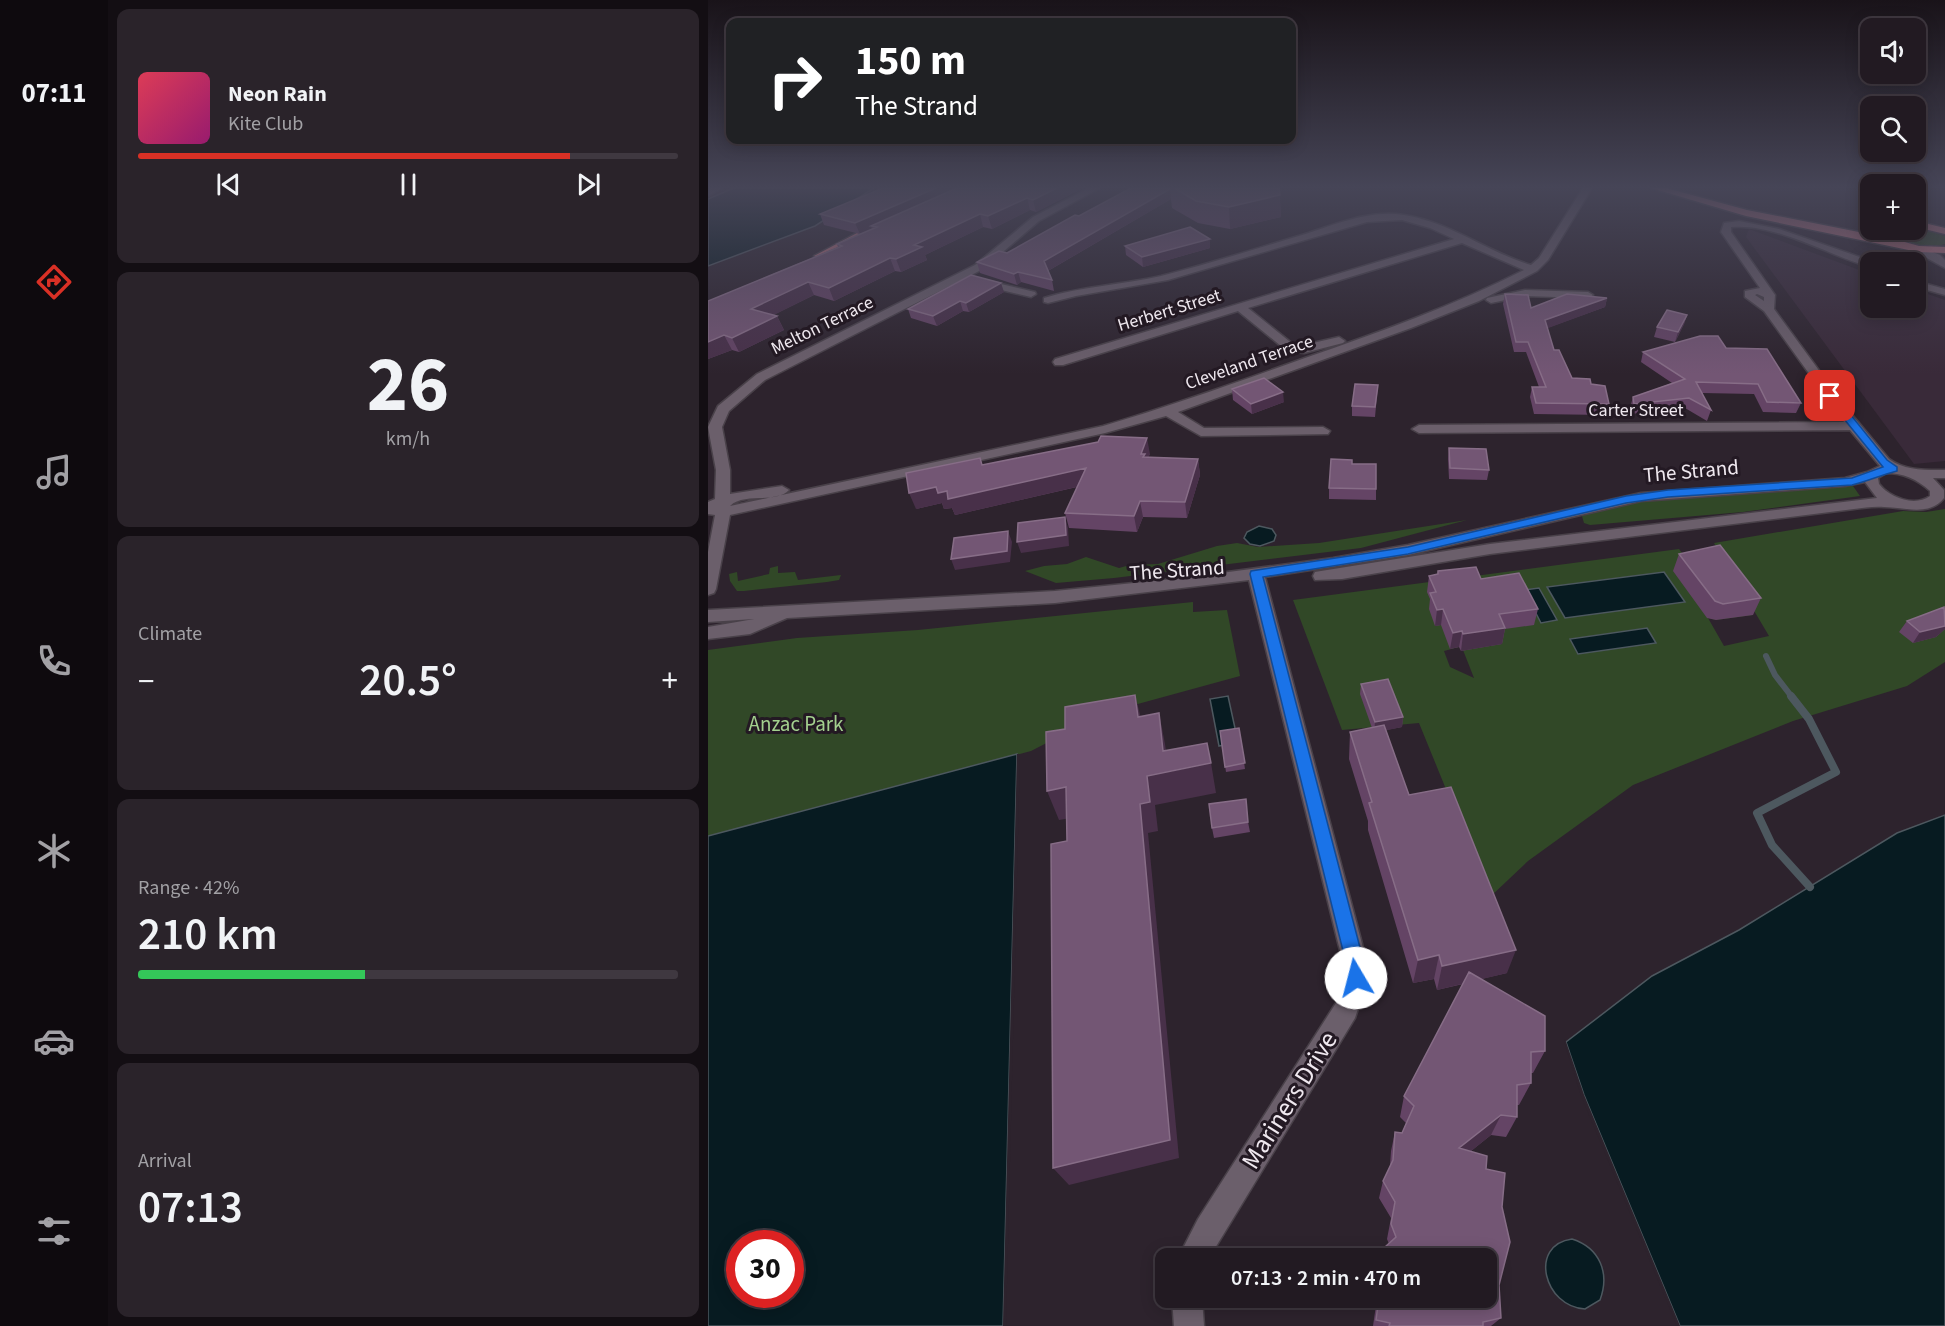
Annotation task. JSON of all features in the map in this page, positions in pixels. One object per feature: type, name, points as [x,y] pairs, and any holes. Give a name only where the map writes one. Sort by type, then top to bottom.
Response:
[{"type":"main road","points":[[814,258],[832,250]]},
{"type":"street","name":"Melton Terrace","points":[[708,421],[761,377],[963,276],[990,259],[998,250]]},
{"type":"street","points":[[1048,300],[1065,294],[1164,278],[1259,250]]},
{"type":"street","name":"Herbert Street","points":[[1059,362],[1428,250]]},
{"type":"street","points":[[1482,250],[1510,263],[1533,269]]},
{"type":"street","name":"Cleveland Terrace","points":[[715,508],[1059,440],[1168,411],[1378,338],[1475,299],[1533,269],[1549,250]]},
{"type":"street","points":[[1740,250],[1772,298],[1768,309]]},
{"type":"street","points":[[1829,250],[1860,261]]},
{"type":"street","points":[[1920,250],[1936,257],[1945,265]]},
{"type":"street","points":[[1844,255],[1860,265]]},
{"type":"street","points":[[963,276],[1031,294]]},
{"type":"street","points":[[1926,285],[1944,292]]},
{"type":"street","points":[[1769,294],[1756,291],[1748,294],[1768,309],[1853,426],[1884,462],[1893,469],[1912,473],[1945,474]]},
{"type":"street","points":[[1475,299],[1490,300],[1525,293],[1587,295]]},
{"type":"street","points":[[1239,307],[1293,349],[1378,338]]},
{"type":"street","points":[[708,589],[715,508],[715,427],[723,409]]},
{"type":"street","points":[[1168,411],[1201,432],[1323,431]]},
{"type":"street","name":"Carter Street","points":[[1419,429],[1853,426]]},
{"type":"street","points":[[708,436],[715,463],[740,482],[769,491]]},
{"type":"street","name":"The Strand","points":[[708,616],[1055,597],[1156,595],[1257,580],[1408,550],[1653,495],[1845,482],[1870,477],[1875,472],[1893,469]]},
{"type":"street","points":[[1912,473],[1932,484],[1941,497]]},
{"type":"street","points":[[1870,477],[1872,487],[1877,492],[1896,502],[1908,505]]},
{"type":"street","name":"Cleveland Terrace","points":[[715,508],[741,495],[870,478]]},
{"type":"street","name":"The Strand","points":[[1257,580],[1357,573],[1474,551],[1854,504],[1884,502],[1928,505],[1941,497]]},
{"type":"street","points":[[1583,509],[1573,516],[1573,520],[1579,527],[1612,535]]},
{"type":"street","name":"Mariners Drive","points":[[1198,1248],[1346,1009],[1356,978],[1354,959],[1257,580]]},
{"type":"street","points":[[708,633],[750,628],[790,610]]},
{"type":"street","points":[[1188,1308],[1189,1326]]},
{"type":"shaded area","points":[[1756,250],[1805,250],[1860,270],[1860,318],[1926,318],[1926,293],[1945,300],[1945,461],[1914,464]]},
{"type":"green space","points":[[1853,486],[1860,496],[1743,512],[1590,525],[1584,523],[1582,516],[1619,505],[1644,502],[1746,492]]},
{"type":"green space","points":[[1945,509],[1945,662],[1907,686],[1793,721],[1633,785],[1528,861],[1490,897],[1419,723],[1342,730],[1293,600],[1679,549],[1688,561],[1710,557],[1753,615],[1716,620],[1708,618],[1724,646],[1769,636],[1714,543],[1903,511],[1926,512]],"holes":[[[1459,647],[1463,650],[1474,678],[1450,667],[1444,651]]]},
{"type":"green space","points":[[1467,520],[1361,548],[1114,578],[1056,583],[1025,571],[1044,566],[1067,564],[1086,557],[1119,568],[1130,565],[1158,564],[1217,546],[1237,543],[1258,547],[1319,543]]},
{"type":"green space","points":[[778,566],[778,573],[795,572],[798,580],[841,575],[839,580],[827,582],[744,591],[737,591],[730,581],[729,574],[737,572],[738,581],[769,574],[770,568]]},
{"type":"green space","name":"Anzac Park","points":[[1193,602],[1193,612],[1227,610],[1240,676],[1072,722],[1065,728],[1066,733],[1031,751],[708,836],[708,650],[797,638],[918,630]]},
{"type":"water","points":[[708,250],[751,250],[708,266]]},
{"type":"water","points":[[1259,526],[1272,529],[1276,535],[1274,541],[1260,546],[1250,544],[1244,538],[1247,532]]},
{"type":"water","points":[[1664,572],[1685,602],[1565,618],[1547,587]]},
{"type":"water","points":[[1539,588],[1557,620],[1541,623],[1524,590]]},
{"type":"water","points":[[1647,628],[1656,643],[1578,654],[1570,639]]},
{"type":"water","points":[[1228,696],[1238,742],[1219,746],[1210,699]]},
{"type":"water","points":[[1017,754],[1003,1326],[708,1326],[708,836]]},
{"type":"water","points":[[1945,815],[1945,1326],[1680,1326],[1584,1095],[1566,1042],[1652,976],[1739,930],[1897,833]]},
{"type":"water","points":[[1572,1239],[1582,1243],[1596,1255],[1603,1271],[1603,1290],[1600,1300],[1585,1309],[1571,1306],[1559,1298],[1551,1288],[1547,1276],[1546,1263],[1550,1252],[1558,1244]]},
{"type":"pier","points":[[1017,754],[1020,754],[1006,1326],[1003,1326]]},
{"type":"pier","points":[[1565,1039],[1584,1095],[1680,1326],[1677,1326],[1581,1096]]},
{"type":"building","points":[[833,250],[916,250],[896,259],[890,258],[829,288],[808,282],[751,309],[777,316],[732,338],[724,335],[708,342],[708,301]]},
{"type":"building","points":[[1013,250],[1063,250],[1044,261],[1052,280],[1018,272],[1014,274],[977,262],[999,251],[1007,253]]},
{"type":"building","points":[[1131,250],[1169,250],[1142,257]]},
{"type":"building","points":[[971,275],[1001,283],[966,303],[960,301],[933,316],[908,309]]},
{"type":"building","points":[[1505,294],[1528,295],[1531,308],[1567,294],[1607,298],[1545,320],[1554,350],[1559,350],[1572,378],[1590,379],[1591,384],[1605,386],[1609,404],[1536,403],[1532,387],[1546,387],[1528,342],[1516,342]]},
{"type":"building","points":[[1667,310],[1687,315],[1678,332],[1657,327]]},
{"type":"building","points":[[1700,336],[1718,336],[1726,348],[1767,349],[1801,403],[1767,402],[1758,384],[1696,382],[1711,410],[1689,398],[1634,404],[1633,397],[1685,379],[1643,352]]},
{"type":"building","points":[[1264,378],[1283,392],[1251,404],[1232,389]]},
{"type":"building","points":[[1355,384],[1378,385],[1375,407],[1352,406]]},
{"type":"building","points":[[1101,436],[1147,438],[1141,454],[1145,454],[1143,457],[1198,459],[1185,502],[1140,501],[1134,516],[1065,513],[1086,468],[948,499],[947,491],[938,493],[936,487],[909,493],[906,473],[980,458],[982,465],[1098,442]]},
{"type":"building","points":[[1449,448],[1486,449],[1489,470],[1450,468]]},
{"type":"building","points":[[1331,459],[1352,460],[1352,464],[1376,464],[1376,489],[1329,488]]},
{"type":"building","points":[[1065,517],[1066,535],[1017,542],[1018,523]]},
{"type":"building","points":[[1008,531],[1007,551],[951,559],[954,538]]},
{"type":"building","points":[[1720,545],[1761,598],[1723,604],[1715,601],[1679,554]]},
{"type":"building","points":[[1476,567],[1481,579],[1519,573],[1538,609],[1499,614],[1505,628],[1463,634],[1462,631],[1453,633],[1443,609],[1437,610],[1430,593],[1436,592],[1429,576],[1438,574],[1438,571]]},
{"type":"building","points":[[1944,607],[1945,626],[1920,632],[1907,621]]},
{"type":"building","points":[[1388,679],[1403,717],[1375,722],[1361,684]]},
{"type":"building","points":[[1135,695],[1138,717],[1159,713],[1163,751],[1207,743],[1211,763],[1147,776],[1150,802],[1140,804],[1170,1140],[1053,1168],[1051,844],[1067,841],[1066,787],[1047,791],[1046,732],[1065,729],[1065,707]]},
{"type":"building","points":[[1384,725],[1409,795],[1451,787],[1516,950],[1442,966],[1439,955],[1418,960],[1369,803],[1372,802],[1350,732]]},
{"type":"building","points":[[1239,728],[1245,763],[1225,767],[1220,731]]},
{"type":"building","points":[[1246,799],[1248,822],[1212,828],[1209,804]]},
{"type":"building","points":[[1469,972],[1545,1016],[1545,1051],[1531,1052],[1531,1083],[1517,1085],[1517,1117],[1501,1115],[1459,1148],[1487,1156],[1486,1169],[1505,1173],[1502,1207],[1510,1242],[1499,1285],[1501,1318],[1483,1322],[1483,1326],[1389,1326],[1390,1323],[1376,1320],[1378,1308],[1497,1308],[1497,1248],[1384,1248],[1396,1237],[1391,1224],[1395,1202],[1383,1181],[1393,1160],[1395,1132],[1402,1133],[1414,1106],[1404,1096]]},
{"type":"waterway","points":[[1766,656],[1775,675],[1792,697]]},
{"type":"waterway","points":[[1791,696],[1809,719],[1836,772],[1757,813],[1772,845],[1810,887]]},
{"type":"route","points":[[1356,978],[1354,959],[1256,574],[1408,550],[1604,504],[1653,495],[1852,481],[1870,477],[1883,469],[1893,469],[1884,462],[1830,396]]}]
